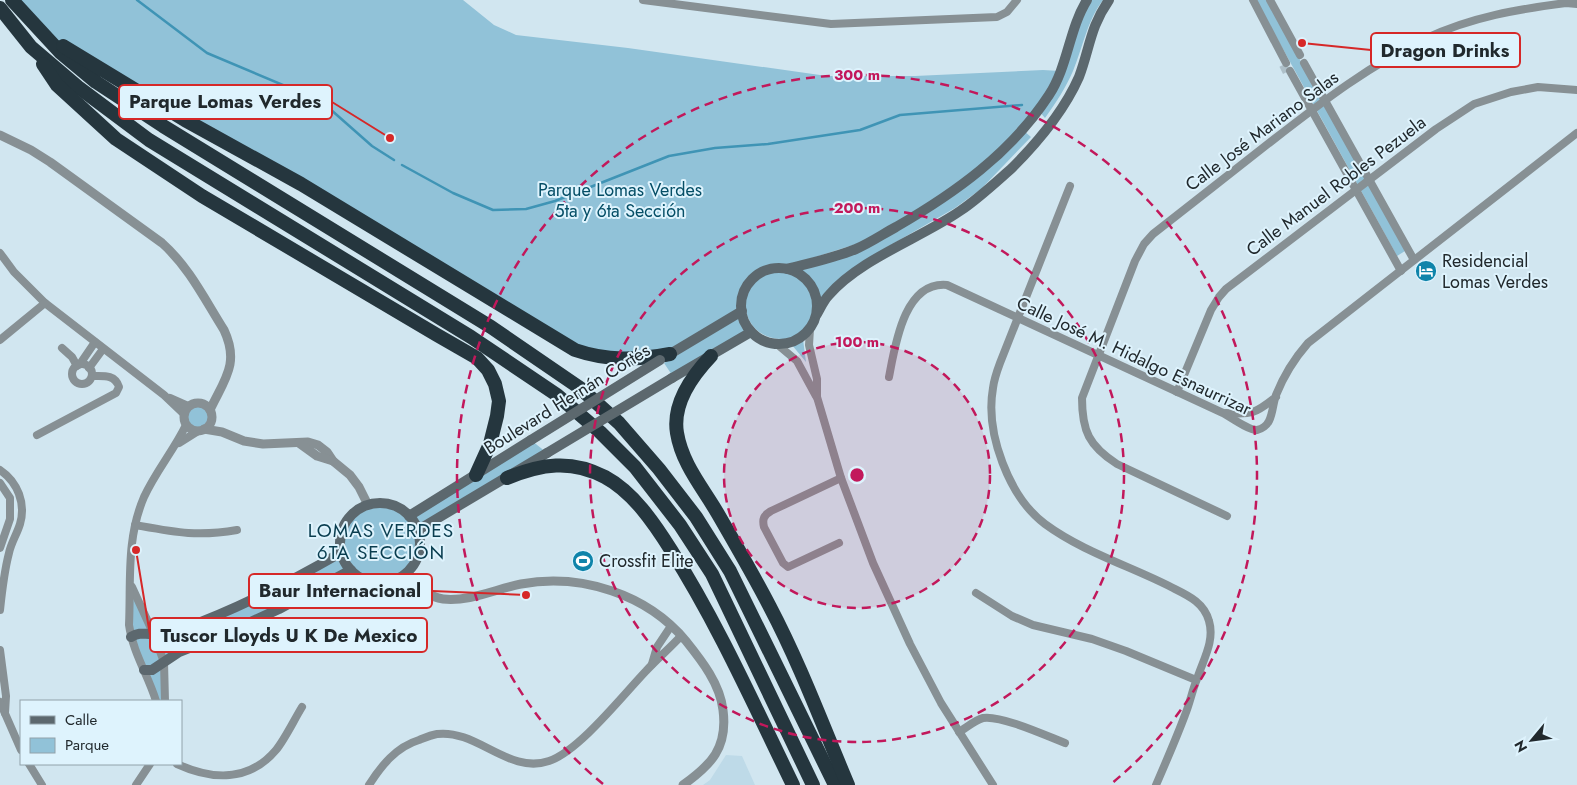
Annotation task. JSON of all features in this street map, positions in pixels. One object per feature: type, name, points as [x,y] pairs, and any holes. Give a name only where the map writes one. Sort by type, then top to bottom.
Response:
[{"type":"highway","points":[[12,0],[77,68],[163,126],[491,327],[580,388],[619,424],[659,469],[696,516],[730,571],[835,785]]},
{"type":"highway","points":[[0,8],[31,47],[57,85],[116,139],[202,196],[477,358],[488,370],[495,384],[499,401],[498,416],[490,444],[476,475]]},
{"type":"highway","points":[[44,35],[185,120],[301,184],[575,350],[614,359],[665,357]]},
{"type":"highway","points":[[31,47],[78,87],[149,140],[471,337],[557,395],[600,432],[634,467],[680,525],[712,574],[813,785]]},
{"type":"highway","points":[[710,356],[694,374],[686,387],[681,401],[677,432],[682,454],[772,610],[848,785]]},
{"type":"highway","points":[[506,478],[524,470],[545,465],[572,466],[589,470],[605,477],[621,488],[641,509],[657,529],[692,583],[735,665],[793,785]]},
{"type":"main road","points":[[1087,0],[1079,12],[1067,52],[1050,93],[1026,125],[975,176],[918,214],[858,248],[840,255],[787,269],[769,269],[753,278],[743,293],[742,311],[745,322],[751,332],[768,343],[778,344],[796,340],[810,329],[829,295],[853,273],[959,212],[990,188],[1014,165],[1061,110],[1078,77],[1097,20],[1109,0]]},
{"type":"main road","points":[[1036,112],[1050,124]]},
{"type":"main road","points":[[1026,125],[1039,137]]},
{"type":"main road","points":[[787,269],[802,276],[813,289],[816,297],[817,314]]},
{"type":"main road","name":"Boulevard Hernán Cortés","points":[[409,516],[742,311]]},
{"type":"main road","name":"Boulevard Hernán Cortés","points":[[418,530],[751,332]]},
{"type":"main road","points":[[379,503],[390,504],[409,516],[418,530],[420,546],[416,562],[406,574],[393,582],[378,583],[363,579],[351,570],[342,552],[341,537],[346,524],[355,512],[368,505],[379,503]]},
{"type":"main road","points":[[130,637],[141,633],[154,635],[172,633],[219,616],[297,578],[342,552]]},
{"type":"main road","points":[[144,670],[152,670],[179,652],[280,610],[351,570]]},
{"type":"street","points":[[643,0],[831,24],[997,17],[1007,12],[1017,0]]},
{"type":"street","points":[[1252,0],[1281,54],[1284,64]]},
{"type":"street","points":[[1270,0],[1301,55]]},
{"type":"street","name":"Calle José Mariano Salas","points":[[1228,516],[1117,464],[1095,447],[1086,432],[1082,415],[1082,398],[1135,261],[1144,244],[1153,234],[1311,110],[1367,70],[1428,37],[1465,23],[1501,13],[1566,3],[1577,4]]},
{"type":"street","points":[[1273,39],[1287,32]]},
{"type":"street","points":[[1305,62],[1324,100],[1414,260]]},
{"type":"street","points":[[1289,72],[1401,270]]},
{"type":"street","name":"Calle Manuel Robles Pezuela","points":[[1177,392],[1211,310],[1219,297],[1240,278],[1436,129],[1474,104],[1511,92],[1538,87],[1577,90]]},
{"type":"street","name":"Calle José M. Hidalgo Esnaurrizar","points":[[889,377],[900,329],[908,310],[922,292],[931,286],[947,285],[1223,413],[1252,430],[1257,430],[1267,425],[1270,420],[1285,373],[1294,358],[1308,343],[1577,133]]},
{"type":"street","points":[[0,136],[31,150],[50,162],[162,243],[184,266],[224,330],[230,342],[232,354],[230,370],[220,388],[209,425],[177,444]]},
{"type":"street","points":[[1070,186],[1000,363],[993,389],[992,413],[997,447],[1002,462],[1024,503],[1044,524],[1084,547],[1194,599],[1202,606],[1209,620],[1211,634],[1208,652],[1196,680],[1186,714],[1156,785]]},
{"type":"street","points":[[0,254],[14,272],[45,303],[164,396],[186,410]]},
{"type":"street","points":[[0,340],[45,303]]},
{"type":"street","points":[[810,329],[809,345],[816,379],[817,397],[841,478],[873,563],[910,644],[941,703],[993,785]]},
{"type":"street","points":[[37,435],[116,393],[119,387],[117,381],[111,376],[92,376],[86,383],[76,382],[73,379],[72,374],[96,342]]},
{"type":"street","points":[[778,344],[790,354],[803,370],[807,381],[817,397]]},
{"type":"street","points":[[62,348],[78,365]]},
{"type":"street","points":[[90,368],[103,348]]},
{"type":"street","points":[[78,365],[85,364],[90,368],[92,376]]},
{"type":"street","points":[[803,370],[813,366]]},
{"type":"street","points":[[156,700],[130,637],[131,583],[129,565],[131,545],[143,499],[154,477],[177,444],[186,425],[186,410],[192,404],[201,403],[220,388]]},
{"type":"street","points":[[1223,413],[1246,415],[1263,407],[1276,397]]},
{"type":"street","points":[[201,403],[211,414],[222,432]]},
{"type":"street","points":[[186,425],[191,429],[222,432],[244,441],[263,444],[299,443],[317,456],[333,461],[354,481],[368,505]]},
{"type":"street","points":[[0,470],[16,486],[22,505],[20,523],[7,558],[0,610]]},
{"type":"street","points":[[839,543],[788,567],[783,562],[762,521],[765,515],[771,511],[841,478]]},
{"type":"street","points":[[0,483],[10,498],[10,518],[0,548]]},
{"type":"street","points":[[135,526],[193,534],[236,530]]},
{"type":"street","points":[[406,574],[424,592],[442,599],[462,598],[522,584],[541,582],[584,584],[620,593],[648,608],[671,626],[698,657],[722,700],[724,733],[717,755],[702,772],[683,785]]},
{"type":"street","points":[[131,583],[164,662],[165,700]]},
{"type":"street","points":[[976,592],[1012,616],[1033,625],[1092,639],[1196,680]]},
{"type":"street","points":[[652,664],[657,646],[671,626]]},
{"type":"street","points":[[369,785],[391,756],[412,742],[437,734],[458,736],[506,757],[526,763],[548,762],[567,752],[586,735],[652,664],[681,636]]},
{"type":"street","points":[[0,650],[6,696],[5,713]]},
{"type":"street","points":[[0,702],[20,748]]},
{"type":"street","points":[[179,765],[194,772],[216,776],[238,774],[261,765],[277,749],[302,707]]},
{"type":"street","points":[[959,732],[980,718],[989,718],[1015,724],[1065,743]]},
{"type":"street","points":[[30,765],[42,785]]},
{"type":"street","points":[[136,785],[149,765]]},
{"type":"shaded area","points":[[726,755],[742,756],[755,785],[703,785],[710,780]]},
{"type":"green space","name":"Parque Lomas Verdes 5ta y 6ta Sección","points":[[12,0],[463,0],[494,25],[516,35],[628,48],[827,76],[915,76],[1043,70],[1060,71],[1024,131],[1031,137],[981,189],[955,208],[882,250],[818,309],[817,297],[813,286],[796,270],[875,238],[787,266],[768,268],[756,273],[742,293],[741,310],[669,353],[589,354],[44,35]]},
{"type":"green space","points":[[1089,0],[1103,0],[1089,25],[1070,77],[1045,118],[1040,112]]},
{"type":"green space","points":[[1256,0],[1267,0],[1405,251],[1397,256]]},
{"type":"green space","points":[[780,270],[803,280],[812,294],[813,310],[810,321],[802,332],[806,362],[787,339],[770,337],[757,330],[749,319],[746,307],[747,294],[753,282],[764,274]]},
{"type":"green space","points":[[741,311],[744,321],[750,330],[672,375],[664,363]]},
{"type":"green space","points":[[198,402],[208,406],[212,416],[208,426],[198,430],[188,426],[184,416],[188,406]]},
{"type":"green space","points":[[531,440],[547,453],[419,530],[410,516]]},
{"type":"green space","points":[[380,505],[394,508],[407,516],[415,529],[418,543],[415,557],[407,570],[394,578],[380,581],[366,578],[353,570],[345,557],[342,543],[345,529],[353,516],[366,508]]},
{"type":"green space","points":[[341,553],[349,570],[164,662],[165,700],[156,700],[131,637],[131,583],[154,635],[172,633]]},
{"type":"waterway","points":[[137,0],[207,53],[321,101],[372,146],[394,160]]},
{"type":"waterway","points":[[402,165],[453,193],[493,210],[526,209],[555,201],[669,156],[715,148],[768,144],[860,130],[900,115],[1022,105]]},
{"type":"tunnel","points":[[1283,65],[1287,73]]},
{"type":"place","name":"Dragon Drinks","points":[[1302,43]]},
{"type":"place","name":"Parque Lomas Verdes","points":[[390,138]]},
{"type":"place","name":"Residencial Lomas Verdes","points":[[1426,271]]},
{"type":"place","name":"Tuscor Lloyds U K De Mexico","points":[[136,550]]},
{"type":"place","name":"Crossfit Elite","points":[[583,561]]},
{"type":"place","name":"Baur Internacional","points":[[526,595]]},
{"type":"district","name":"LOMAS VERDES 6TA SECCIÓN","points":[[381,541]]}]
